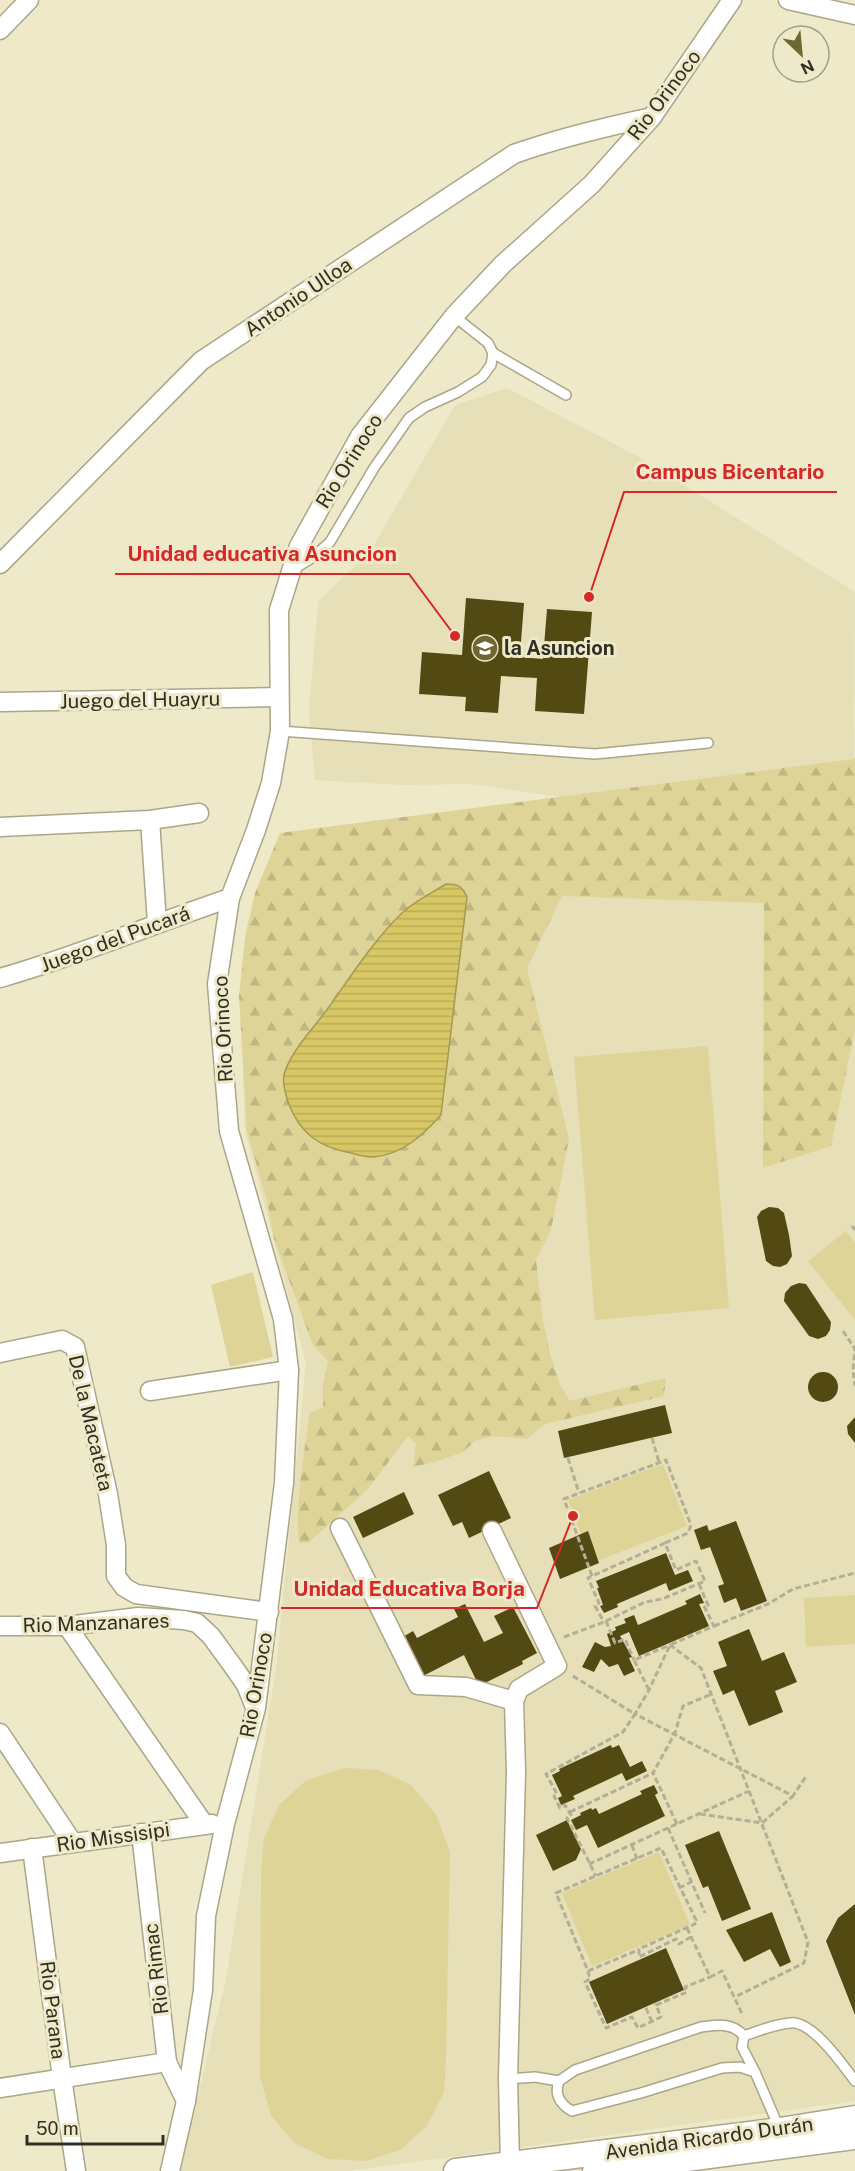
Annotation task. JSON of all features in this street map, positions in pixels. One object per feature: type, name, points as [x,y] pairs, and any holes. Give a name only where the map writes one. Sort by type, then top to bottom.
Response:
[{"type":"street","points":[[0,30],[29,0]]},
{"type":"street","name":"Rio Orinoco","points":[[170,2171],[186,2101],[203,1990],[206,1916],[225,1824],[256,1707],[284,1483],[289,1370],[283,1319],[229,1131],[217,984],[231,898],[271,783],[280,731],[279,610],[299,546],[360,436],[454,316],[503,264],[592,184],[652,117],[732,0]]},
{"type":"street","points":[[788,0],[855,15]]},
{"type":"street","name":"Antonio Ulloa","points":[[0,564],[201,361],[514,154],[551,141],[652,117]]},
{"type":"street","name":"Juego del Huayru","points":[[0,702],[279,697]]},
{"type":"street","points":[[0,827],[150,820],[199,813]]},
{"type":"street","points":[[150,820],[157,923]]},
{"type":"street","name":"Juego del Pucará","points":[[0,978],[82,952],[231,898]]},
{"type":"street","name":"De la Macateta","points":[[0,1352],[62,1340],[75,1347],[108,1494],[116,1545],[116,1576]]},
{"type":"street","points":[[150,1391],[289,1370]]},
{"type":"street","points":[[340,1528],[418,1685],[466,1687],[514,1701]]},
{"type":"street","points":[[492,1531],[557,1666],[519,1689],[514,1701],[516,1772],[508,2079],[510,2164]]},
{"type":"street","name":"Rio Manzanares","points":[[116,1576],[124,1587],[136,1593],[269,1612]]},
{"type":"street","name":"Rio Manzanares","points":[[0,1626],[67,1626],[138,1617],[197,1623],[211,1636],[235,1669],[246,1685],[256,1707]]},
{"type":"street","points":[[67,1626],[204,1824]]},
{"type":"street","points":[[0,1733],[73,1843]]},
{"type":"street","name":"Rio Missisipi","points":[[0,1852],[204,1824],[225,1824]]},
{"type":"street","name":"Rio Rimac","points":[[141,1833],[167,2062],[186,2101]]},
{"type":"street","name":"Rio Parana","points":[[32,1848],[76,2171]]},
{"type":"street","points":[[0,2088],[167,2062]]},
{"type":"street","name":"Avenida Ricardo Durán","points":[[595,2171],[783,2138],[855,2118]]},
{"type":"street","name":"Avenida Ricardo Durán","points":[[456,2171],[783,2138],[855,2137]]},
{"type":"lane","points":[[454,316],[488,343],[493,353],[566,395]]},
{"type":"lane","points":[[291,570],[312,558],[330,542],[374,468],[409,418],[482,377],[491,365],[493,353]]},
{"type":"lane","points":[[280,731],[595,754],[708,743]]},
{"type":"lane","points":[[744,2036],[791,2022],[802,2025],[835,2055],[855,2081]]},
{"type":"lane","points":[[508,2079],[535,2078],[559,2081],[574,2070],[701,2026],[735,2027],[744,2036]]},
{"type":"lane","points":[[744,2036],[742,2047],[783,2138]]},
{"type":"lane","points":[[559,2081],[557,2094],[563,2105],[572,2111],[722,2068],[740,2067],[755,2072]]},
{"type":"path","points":[[843,1331],[855,1349],[853,1370],[855,1386]]},
{"type":"path","points":[[652,1438],[659,1462]]},
{"type":"path","points":[[568,1458],[579,1493]]},
{"type":"path","points":[[592,1576],[564,1498],[666,1460],[691,1525],[688,1533],[588,1578],[599,1603],[595,1606],[615,1643],[625,1639],[649,1690]]},
{"type":"path","points":[[558,1640],[645,1602],[662,1599],[705,1581],[696,1561],[676,1570],[665,1543]]},
{"type":"path","points":[[634,1660],[768,1604],[793,1589],[855,1573]]},
{"type":"path","points":[[699,1584],[708,1605],[704,1606],[714,1626]]},
{"type":"path","points":[[596,1876],[567,1818],[571,1815],[565,1805],[560,1808],[554,1796],[557,1794],[546,1774],[623,1732],[649,1690],[670,1645]]},
{"type":"path","points":[[670,1645],[701,1668],[808,1942],[804,1963],[735,1997]]},
{"type":"path","points":[[569,1668],[573,1677],[634,1714],[675,1733],[793,1796]]},
{"type":"path","points":[[569,1812],[653,1773],[675,1733],[683,1706],[712,1694]]},
{"type":"path","points":[[653,1773],[677,1824]]},
{"type":"path","points":[[700,1814],[762,1823],[793,1796],[807,1775]]},
{"type":"path","points":[[589,1864],[749,1791]]},
{"type":"path","points":[[668,1828],[705,1913]]},
{"type":"path","points":[[632,1845],[637,1859]]},
{"type":"path","points":[[588,1971],[695,1924],[696,1920],[661,1848],[556,1893],[588,1971],[590,1979],[585,1982],[606,2028],[632,2017],[638,2028],[661,2017],[656,2005],[687,1992],[685,1987],[710,1977]]},
{"type":"path","points":[[679,1888],[691,1882]]},
{"type":"path","points":[[639,1950],[639,1957],[676,1939],[678,1944],[691,1937],[687,1928]]},
{"type":"path","points":[[646,2008],[652,2022]]},
{"type":"shaded area","points":[[507,388],[639,457],[855,592],[854,759],[560,797],[471,784],[404,785],[315,780],[309,710],[318,602],[371,550],[455,405]]},
{"type":"shaded area","points":[[457,843],[826,853],[855,939],[855,2101],[349,2171],[180,2171],[226,1979],[276,1669],[306,1363],[245,1131],[240,993],[248,920]]},
{"type":"shaded area","points":[[446,884],[459,886],[467,897],[441,1115],[411,1143],[384,1155],[365,1156],[320,1143],[298,1123],[288,1102],[284,1085],[287,1066],[380,936],[406,910]]},
{"type":"green space","points":[[855,757],[855,1029],[831,1146],[763,1168],[764,903],[562,896],[527,968],[569,1139],[551,1230],[536,1260],[543,1320],[559,1383],[570,1401],[666,1378],[664,1396],[545,1424],[527,1439],[492,1436],[475,1441],[463,1452],[413,1467],[416,1444],[408,1436],[368,1489],[308,1543],[299,1543],[299,1494],[310,1412],[323,1408],[323,1384],[328,1361],[313,1345],[274,1239],[267,1201],[247,1132],[239,996],[245,938],[255,893],[280,833]]},
{"type":"green space","points":[[708,1046],[729,1308],[595,1320],[574,1057]]},
{"type":"green space","points":[[846,1231],[855,1242],[855,1320],[808,1261]]},
{"type":"green space","points":[[253,1272],[273,1357],[230,1367],[211,1285]]},
{"type":"green space","points":[[663,1464],[687,1526],[592,1563],[568,1500]]},
{"type":"green space","points":[[855,1595],[855,1644],[806,1647],[804,1598]]},
{"type":"green space","points":[[345,1768],[379,1770],[411,1785],[436,1814],[450,1852],[444,2092],[426,2127],[400,2150],[367,2161],[328,2159],[296,2144],[271,2116],[260,2076],[261,1870],[264,1838],[280,1804],[307,1780]]},
{"type":"green space","points":[[659,1852],[690,1925],[592,1966],[562,1893]]},
{"type":"building","points":[[466,598],[524,603],[521,642],[511,642],[509,656],[543,659],[547,609],[592,612],[584,714],[535,711],[537,678],[501,676],[498,713],[465,711],[466,697],[419,694],[422,652],[462,655]]},
{"type":"building","points":[[769,1207],[778,1208],[784,1213],[789,1235],[792,1256],[787,1264],[780,1267],[773,1266],[766,1261],[757,1217],[761,1211]]},
{"type":"building","points":[[799,1283],[806,1284],[831,1322],[826,1336],[818,1339],[809,1336],[784,1301],[785,1293],[791,1286]]},
{"type":"building","points":[[823,1372],[834,1376],[838,1387],[834,1398],[823,1402],[812,1398],[808,1387],[812,1376]]},
{"type":"building","points":[[665,1405],[672,1433],[564,1458],[558,1431]]},
{"type":"building","points":[[855,1417],[855,1443],[848,1434],[847,1426]]},
{"type":"building","points":[[489,1471],[511,1518],[469,1538],[462,1522],[453,1526],[438,1495]]},
{"type":"building","points":[[404,1492],[414,1514],[363,1538],[353,1517]]},
{"type":"building","points":[[736,1521],[767,1601],[741,1611],[736,1598],[724,1603],[718,1586],[724,1584],[710,1547],[701,1550],[694,1530],[707,1525],[709,1531]]},
{"type":"building","points":[[588,1531],[599,1563],[560,1579],[549,1548]]},
{"type":"building","points":[[666,1553],[675,1575],[688,1570],[693,1581],[669,1591],[666,1583],[617,1604],[618,1607],[604,1613],[600,1606],[603,1605],[596,1581]]},
{"type":"building","points":[[700,1594],[704,1603],[699,1604],[709,1626],[639,1656],[629,1632],[620,1636],[632,1657],[629,1658],[635,1671],[624,1676],[618,1664],[609,1667],[601,1659],[594,1672],[582,1667],[595,1642],[605,1647],[611,1646],[607,1634],[616,1630],[615,1627],[626,1623],[624,1619],[634,1615],[638,1625],[687,1604],[685,1601]]},
{"type":"building","points":[[465,1604],[484,1642],[503,1633],[494,1616],[513,1607],[537,1653],[522,1661],[523,1664],[479,1686],[464,1655],[421,1677],[401,1638],[413,1631],[417,1638],[458,1617],[454,1609]]},
{"type":"building","points":[[749,1629],[762,1661],[784,1652],[797,1682],[775,1691],[783,1712],[749,1726],[734,1690],[723,1695],[713,1671],[727,1666],[718,1642]]},
{"type":"building","points":[[611,1745],[612,1748],[619,1745],[630,1767],[642,1761],[647,1771],[626,1781],[622,1773],[573,1796],[575,1799],[561,1805],[558,1798],[562,1796],[552,1775],[560,1771],[559,1769]]},
{"type":"building","points":[[654,1785],[658,1793],[655,1795],[665,1816],[598,1848],[587,1825],[576,1830],[571,1820],[591,1808],[592,1810],[596,1808],[599,1814],[642,1794],[640,1791]]},
{"type":"building","points":[[567,1820],[581,1849],[576,1860],[553,1871],[536,1835]]},
{"type":"building","points":[[719,1831],[751,1909],[722,1921],[708,1886],[703,1888],[685,1845]]},
{"type":"building","points":[[855,1904],[855,2015],[826,1941],[838,1918]]},
{"type":"building","points":[[772,1912],[791,1962],[780,1967],[770,1949],[744,1962],[726,1930]]},
{"type":"building","points":[[666,1948],[684,1990],[607,2024],[589,1982]]},
{"type":"place","name":"Campus Bicentario","points":[[589,597]]},
{"type":"place","name":"Unidad educativa Asuncion","points":[[455,636]]},
{"type":"place","name":"la Asuncion","points":[[485,648]]},
{"type":"place","name":"Unidad Educativa Borja","points":[[573,1516]]}]
